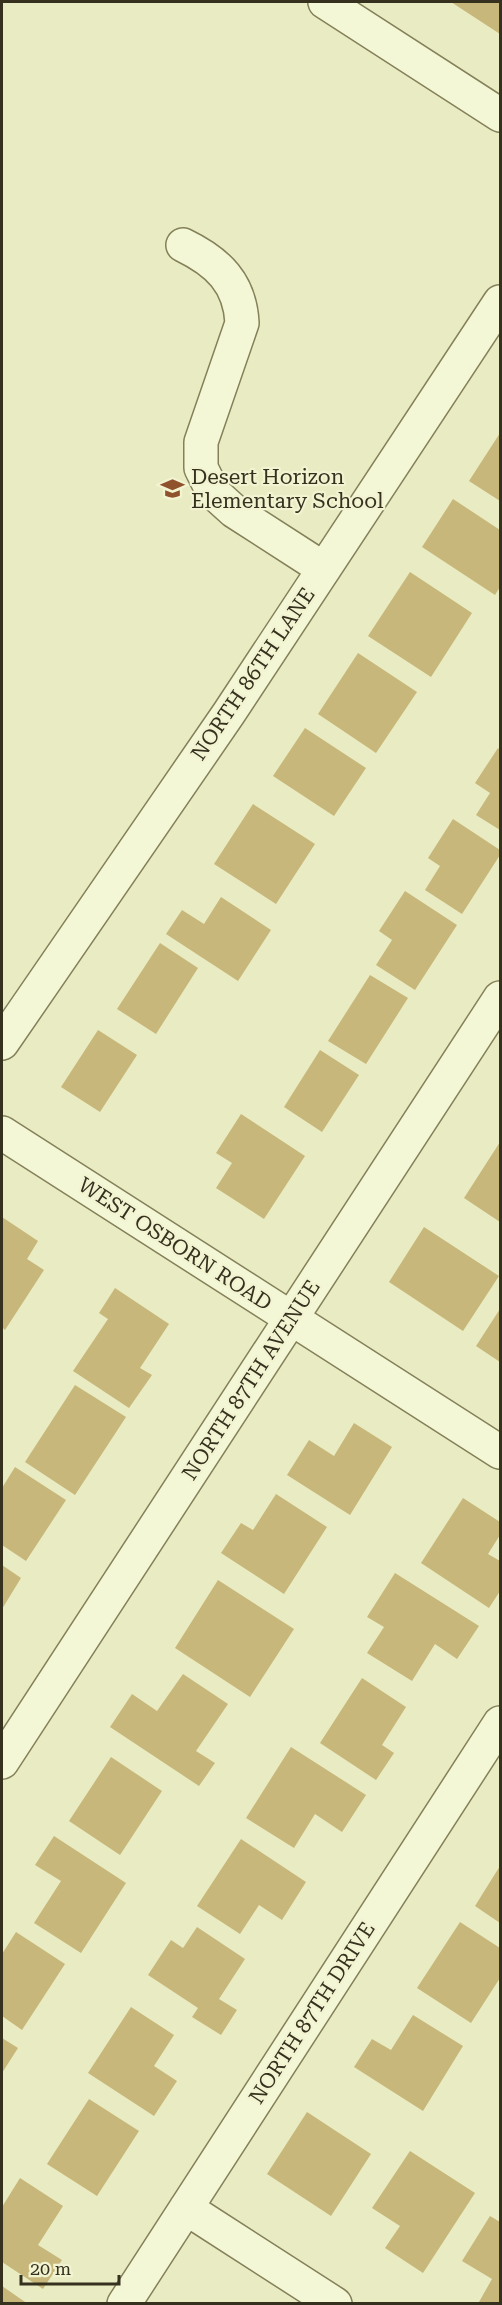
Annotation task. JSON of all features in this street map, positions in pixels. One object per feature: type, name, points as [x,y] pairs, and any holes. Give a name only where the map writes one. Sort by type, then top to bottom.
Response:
[{"type":"street","points":[[325,2],[501,115]]},
{"type":"street","points":[[183,245],[204,255],[221,269],[241,306],[242,324],[201,442],[201,468],[213,492],[234,511],[324,569]]},
{"type":"street","name":"NORTH 86TH LANE","points":[[2,1043],[222,723],[501,302]]},
{"type":"street","name":"NORTH 87TH AVENUE","points":[[2,1762],[501,998]]},
{"type":"street","name":"WEST OSBORN ROAD","points":[[2,1133],[501,1452]]},
{"type":"street","name":"NORTH 87TH DRIVE","points":[[124,2304],[501,1723]]},
{"type":"street","points":[[186,2208],[335,2304]]},
{"type":"building","points":[[451,2],[500,2],[500,34]]},
{"type":"building","points":[[500,433],[500,501],[469,481]]},
{"type":"building","points":[[453,499],[500,530],[500,587],[495,595],[422,547]]},
{"type":"building","points":[[410,572],[472,613],[431,677],[368,636]]},
{"type":"building","points":[[358,653],[417,692],[376,753],[318,714]]},
{"type":"building","points":[[305,728],[366,768],[334,816],[273,776]]},
{"type":"building","points":[[498,748],[500,750],[500,830],[476,815],[490,793],[475,783]]},
{"type":"building","points":[[253,804],[315,844],[276,904],[214,864]]},
{"type":"building","points":[[453,819],[500,850],[500,855],[462,914],[425,890],[440,866],[428,858]]},
{"type":"building","points":[[405,891],[457,925],[415,990],[376,965],[392,940],[379,931]]},
{"type":"building","points":[[221,897],[271,930],[238,981],[166,934],[182,910],[204,924]]},
{"type":"building","points":[[160,943],[198,968],[156,1034],[117,1009]]},
{"type":"building","points":[[370,975],[408,998],[366,1064],[328,1041]]},
{"type":"building","points":[[98,1030],[137,1055],[100,1112],[61,1087]]},
{"type":"building","points":[[320,1050],[359,1075],[322,1132],[284,1107]]},
{"type":"building","points":[[241,1114],[305,1156],[264,1219],[216,1188],[232,1163],[216,1153]]},
{"type":"building","points":[[500,1142],[500,1222],[464,1198]]},
{"type":"building","points":[[2,1217],[38,1241],[27,1259],[44,1270],[5,1330],[2,1327]]},
{"type":"building","points":[[424,1227],[499,1276],[463,1331],[389,1282]]},
{"type":"building","points":[[115,1288],[169,1324],[140,1368],[152,1375],[129,1408],[73,1371],[108,1319],[99,1313]]},
{"type":"building","points":[[500,1309],[500,1362],[476,1346]]},
{"type":"building","points":[[75,1385],[126,1417],[75,1495],[25,1462]]},
{"type":"building","points":[[354,1423],[392,1447],[350,1515],[287,1475],[309,1440],[334,1456]]},
{"type":"building","points":[[15,1467],[66,1500],[26,1561],[2,1545],[2,1488]]},
{"type":"building","points":[[276,1494],[327,1527],[284,1594],[221,1553],[241,1523],[253,1530]]},
{"type":"building","points":[[463,1498],[500,1522],[500,1535],[488,1554],[500,1561],[500,1591],[489,1608],[421,1563]]},
{"type":"building","points":[[2,1565],[21,1578],[2,1609]]},
{"type":"building","points":[[395,1573],[479,1626],[457,1659],[435,1644],[412,1681],[367,1653],[384,1627],[367,1617]]},
{"type":"building","points":[[218,1580],[294,1629],[250,1697],[175,1648]]},
{"type":"building","points":[[183,1674],[228,1704],[196,1751],[215,1763],[199,1786],[110,1727],[132,1694],[157,1711]]},
{"type":"building","points":[[362,1678],[406,1707],[382,1745],[394,1753],[376,1780],[320,1743]]},
{"type":"building","points":[[291,1747],[366,1795],[342,1832],[315,1814],[294,1848],[246,1818]]},
{"type":"building","points":[[111,1757],[162,1791],[120,1855],[69,1821]]},
{"type":"building","points":[[54,1836],[126,1883],[81,1953],[34,1923],[61,1881],[35,1865]]},
{"type":"building","points":[[241,1839],[306,1882],[282,1920],[259,1905],[240,1934],[197,1906]]},
{"type":"building","points":[[500,1866],[500,1923],[475,1906]]},
{"type":"building","points":[[460,1922],[500,1948],[500,1978],[471,2023],[417,1988]]},
{"type":"building","points":[[197,1927],[245,1959],[219,1999],[237,2010],[221,2035],[192,2017],[198,2008],[148,1975],[171,1940],[183,1948]]},
{"type":"building","points":[[16,1932],[65,1964],[22,2030],[2,2016],[2,1954]]},
{"type":"building","points":[[131,2007],[174,2035],[154,2066],[177,2081],[154,2116],[88,2073]]},
{"type":"building","points":[[413,2015],[463,2046],[423,2111],[354,2067],[372,2039],[391,2050]]},
{"type":"building","points":[[2,2038],[18,2048],[2,2073]]},
{"type":"building","points":[[89,2099],[139,2131],[97,2196],[47,2164]]},
{"type":"building","points":[[307,2112],[371,2154],[331,2216],[267,2174]]},
{"type":"building","points":[[410,2151],[475,2193],[423,2273],[385,2248],[400,2226],[372,2208]]},
{"type":"building","points":[[20,2178],[63,2206],[38,2245],[62,2260],[43,2289],[2,2262],[2,2207]]},
{"type":"building","points":[[490,2216],[500,2222],[500,2304],[479,2302],[492,2279],[462,2261]]},
{"type":"building","points":[[2,2286],[28,2304],[2,2304]]},
{"type":"place","name":"Desert Horizon Elementary School","points":[[173,489]]}]
